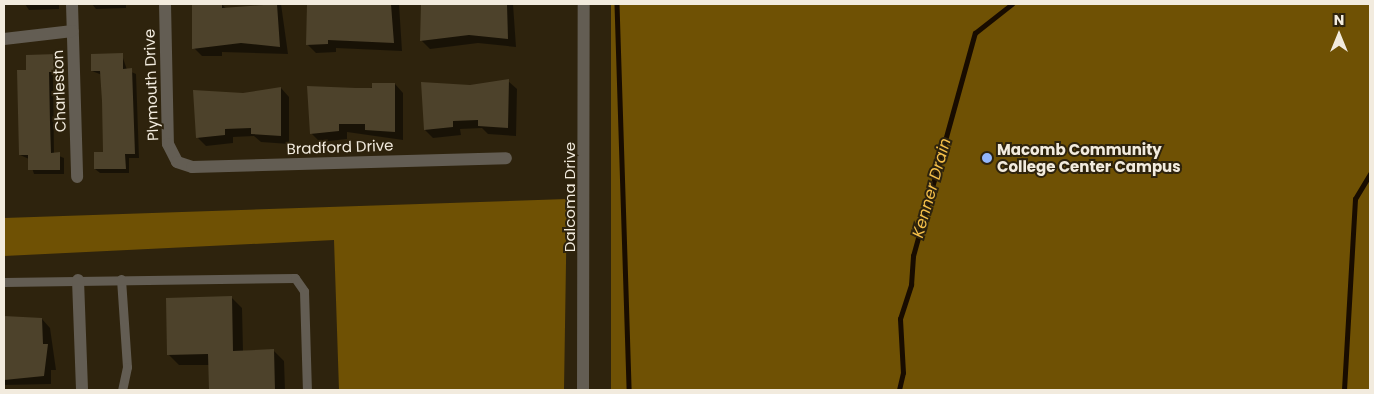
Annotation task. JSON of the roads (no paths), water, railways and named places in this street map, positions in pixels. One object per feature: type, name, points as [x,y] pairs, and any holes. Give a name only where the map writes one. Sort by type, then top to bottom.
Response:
[{"type":"street","name":"Charleston","points":[[72,4],[77,177]]},
{"type":"street","name":"Plymouth Drive","points":[[165,4],[168,144],[177,162]]},
{"type":"street","name":"Dalcoma Drive","points":[[583,390],[584,4]]},
{"type":"street","points":[[4,38],[73,31]]},
{"type":"street","name":"Bradford Drive","points":[[177,162],[192,167],[506,158]]},
{"type":"street","points":[[78,280],[82,390]]},
{"type":"lane","points":[[4,282],[295,278],[304,291],[307,390]]},
{"type":"lane","points":[[121,279],[127,367],[122,390]]},
{"type":"waterway","points":[[617,4],[629,390]]},
{"type":"waterway","name":"Kenner Drain","points":[[899,390],[903,373],[900,319],[911,285],[913,256],[975,33],[1012,4]]},
{"type":"waterway","points":[[1344,390],[1355,199],[1370,174]]},
{"type":"place","name":"Macomb Community College Center Campus","points":[[987,158]]}]
